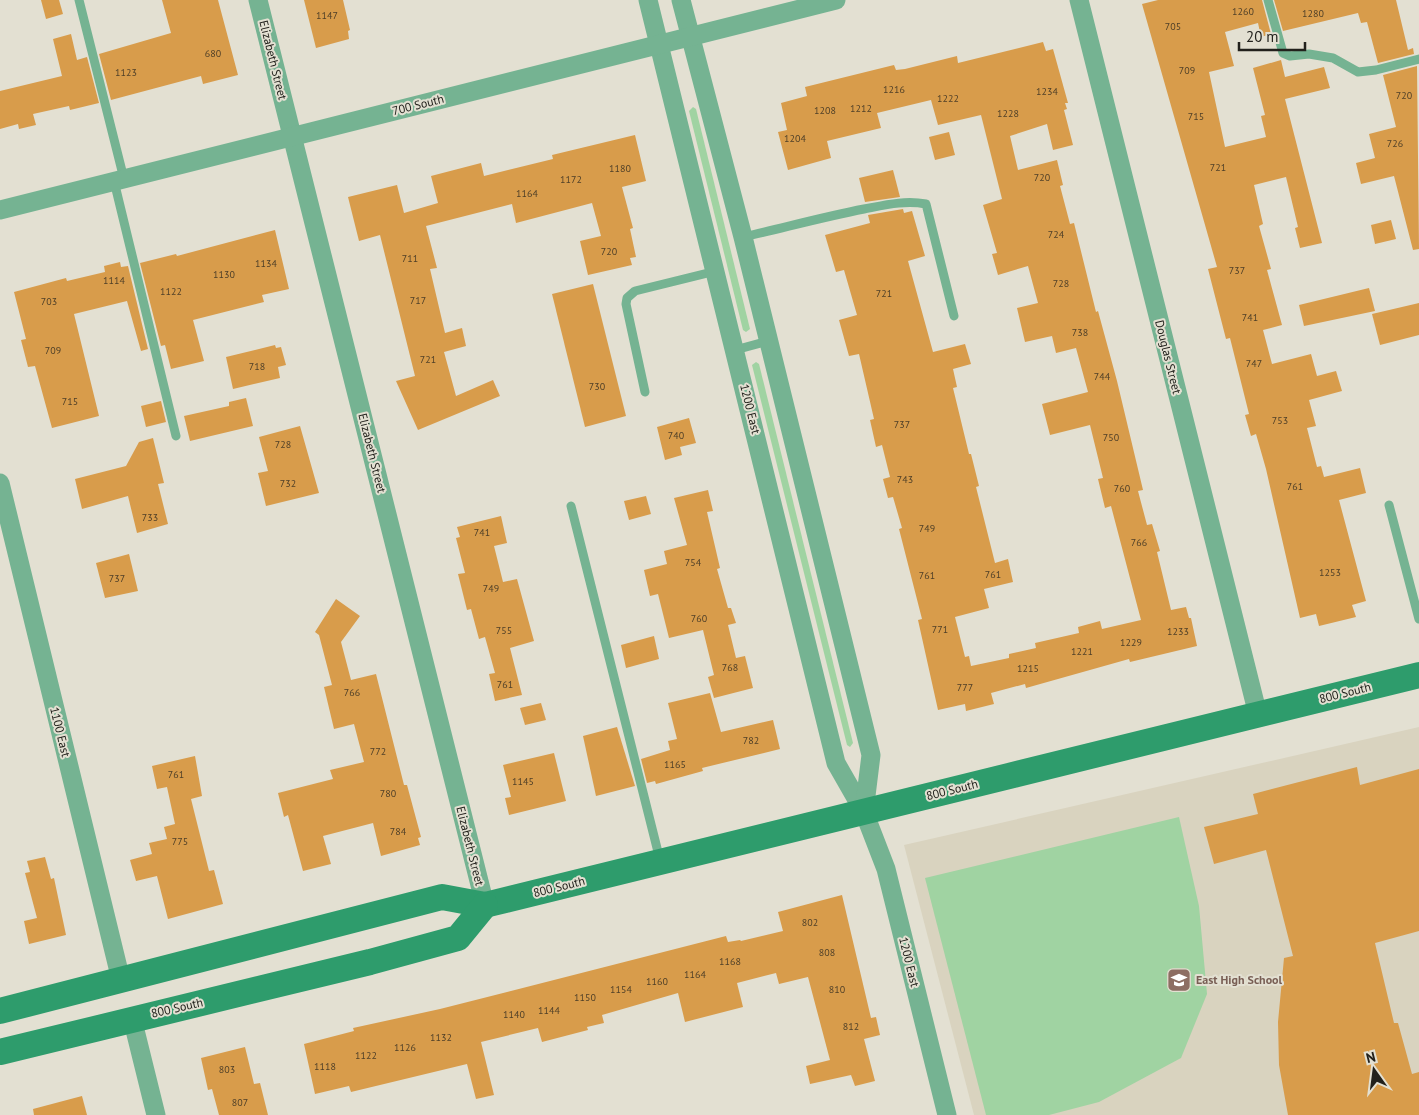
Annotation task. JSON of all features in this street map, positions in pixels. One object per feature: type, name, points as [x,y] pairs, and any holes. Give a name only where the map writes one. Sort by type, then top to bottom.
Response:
[{"type":"main road","name":"800 South","points":[[0,1011],[442,897],[485,905],[1419,675]]},
{"type":"main road","name":"800 South","points":[[0,1052],[132,1018],[370,962],[458,938],[485,905]]},
{"type":"street","name":"Elizabeth Street","points":[[258,0],[485,905]]},
{"type":"street","name":"1200 East","points":[[648,0],[836,763],[864,812],[886,869],[947,1115]]},
{"type":"street","name":"1200 East","points":[[681,0],[743,237],[871,755],[864,812]]},
{"type":"street","name":"700 South","points":[[0,210],[836,0]]},
{"type":"street","name":"Douglas Street","points":[[1079,0],[1258,715]]},
{"type":"street","name":"1100 East","points":[[0,483],[121,980]]},
{"type":"street","points":[[132,1018],[156,1115]]},
{"type":"lane","points":[[79,0],[176,436]]},
{"type":"lane","points":[[1268,0],[1283,52],[1290,56],[1309,54],[1333,58],[1358,72],[1376,70],[1419,59]]},
{"type":"lane","points":[[743,237],[820,218],[893,204],[911,201],[926,204],[954,316]]},
{"type":"lane","points":[[645,392],[626,304],[627,298],[635,290],[716,271]]},
{"type":"lane","points":[[735,350],[768,341]]},
{"type":"lane","points":[[1389,505],[1419,619]]},
{"type":"lane","points":[[571,506],[660,862]]},
{"type":"shaded area","name":"East High School","points":[[1419,727],[1419,1115],[974,1115],[904,845]]},
{"type":"green space","points":[[693,107],[696,109],[750,329],[746,332],[743,330],[689,111]]},
{"type":"green space","points":[[756,362],[759,364],[853,743],[850,747],[847,745],[752,365]]},
{"type":"green space","points":[[1179,817],[1199,906],[1207,994],[1181,1058],[1099,1102],[1049,1115],[986,1115],[925,878]]},
{"type":"building","points":[[41,0],[59,0],[63,14],[46,19]]},
{"type":"building","points":[[162,0],[218,0],[238,75],[203,84],[201,76],[111,100],[99,54],[171,33]]},
{"type":"building","points":[[304,0],[343,0],[350,30],[348,31],[349,39],[316,48]]},
{"type":"building","points":[[1158,0],[1262,0],[1271,34],[1261,37],[1258,23],[1225,32],[1234,66],[1209,72],[1225,147],[1266,137],[1261,116],[1265,115],[1253,68],[1281,60],[1285,77],[1324,67],[1330,88],[1285,99],[1322,243],[1300,248],[1295,228],[1298,227],[1286,177],[1254,185],[1263,224],[1259,226],[1271,269],[1267,270],[1282,325],[1263,330],[1272,364],[1311,354],[1317,376],[1336,371],[1342,391],[1309,400],[1316,426],[1307,428],[1317,467],[1321,466],[1324,477],[1360,468],[1366,493],[1339,500],[1366,601],[1352,605],[1356,617],[1319,626],[1316,614],[1300,618],[1266,469],[1256,434],[1251,436],[1245,415],[1249,414],[1230,338],[1226,339],[1208,269],[1217,267],[1142,4]]},
{"type":"building","points":[[1274,0],[1396,0],[1408,50],[1413,48],[1414,54],[1378,63],[1367,22],[1361,23],[1358,13],[1283,31]]},
{"type":"building","points":[[71,34],[77,60],[87,57],[99,103],[70,110],[69,106],[33,114],[36,125],[19,129],[18,124],[0,129],[0,91],[62,76],[53,39]]},
{"type":"building","points":[[1043,42],[1046,51],[1053,49],[1068,103],[1065,103],[1067,109],[1064,110],[1073,145],[1053,150],[1047,124],[1010,136],[1018,170],[1057,160],[1063,185],[1060,186],[1070,224],[1074,223],[1096,312],[1098,311],[1117,381],[1143,490],[1138,491],[1147,525],[1152,524],[1160,551],[1157,552],[1171,610],[1186,607],[1189,618],[1191,618],[1197,646],[1130,662],[1129,659],[1026,688],[1025,684],[991,693],[994,704],[966,711],[965,704],[938,710],[918,620],[922,619],[899,529],[902,528],[893,497],[888,498],[883,479],[890,477],[882,445],[876,447],[870,420],[874,419],[859,354],[849,356],[839,320],[857,315],[844,270],[836,272],[825,235],[870,223],[868,215],[903,209],[904,213],[912,211],[925,256],[908,261],[933,352],[965,344],[971,364],[953,369],[957,387],[953,388],[979,486],[976,487],[995,563],[1008,559],[1013,582],[984,589],[989,608],[955,617],[965,657],[969,656],[971,666],[1009,658],[1009,654],[1036,648],[1035,643],[1079,633],[1078,627],[1100,621],[1102,629],[1141,620],[1111,506],[1105,508],[1098,479],[1103,478],[1090,425],[1050,435],[1042,404],[1088,392],[1076,348],[1056,353],[1052,336],[1025,342],[1017,308],[1038,303],[1028,266],[998,275],[992,254],[997,253],[983,205],[1002,199],[981,115],[938,125],[931,100],[877,113],[881,128],[827,141],[831,158],[788,170],[778,132],[787,130],[781,103],[807,96],[805,87],[894,65],[896,70],[905,69],[957,56],[958,63]]},
{"type":"building","points":[[1417,66],[1419,249],[1413,250],[1394,176],[1361,184],[1356,163],[1375,158],[1369,134],[1396,127],[1383,75]]},
{"type":"building","points":[[949,132],[955,155],[935,160],[929,137]]},
{"type":"building","points":[[635,135],[646,181],[622,187],[633,228],[630,229],[636,257],[630,258],[632,265],[588,275],[580,241],[601,236],[592,203],[516,223],[512,204],[426,226],[437,268],[430,269],[445,333],[462,328],[466,346],[444,352],[456,396],[493,380],[500,396],[418,430],[396,381],[415,376],[380,235],[359,241],[348,197],[397,185],[404,213],[438,203],[431,176],[481,163],[484,176],[553,159],[552,155]]},
{"type":"building","points":[[893,170],[900,197],[865,202],[859,178]]},
{"type":"building","points":[[1391,220],[1396,239],[1375,244],[1371,225]]},
{"type":"building","points":[[275,230],[289,289],[262,295],[264,302],[193,320],[204,361],[171,369],[165,345],[161,346],[140,263],[176,254],[177,256]]},
{"type":"building","points":[[120,262],[121,267],[128,266],[148,349],[141,351],[127,301],[74,314],[99,416],[52,428],[35,366],[28,367],[21,340],[26,339],[14,292],[66,278],[67,281],[105,272],[104,266]]},
{"type":"building","points":[[593,284],[626,416],[585,427],[552,294]]},
{"type":"building","points":[[1369,288],[1375,311],[1304,326],[1299,305]]},
{"type":"building","points":[[1419,303],[1419,335],[1380,345],[1372,314]]},
{"type":"building","points":[[275,345],[276,348],[281,347],[286,365],[278,367],[280,378],[233,389],[226,357]]},
{"type":"building","points":[[246,398],[253,426],[190,441],[184,416],[229,406],[229,402]]},
{"type":"building","points":[[161,401],[166,422],[146,427],[141,406]]},
{"type":"building","points":[[689,418],[696,443],[680,447],[682,455],[665,460],[657,427]]},
{"type":"building","points":[[300,426],[319,493],[266,506],[258,473],[268,471],[259,437]]},
{"type":"building","points":[[153,438],[164,483],[158,484],[168,524],[137,533],[128,496],[82,509],[75,479],[126,466],[139,442]]},
{"type":"building","points":[[708,490],[713,511],[707,512],[720,568],[717,569],[728,608],[731,608],[736,623],[728,625],[736,658],[745,656],[753,688],[714,698],[708,677],[714,675],[703,630],[669,638],[658,594],[650,596],[644,570],[667,564],[664,551],[687,545],[674,498]]},
{"type":"building","points":[[646,496],[651,514],[629,520],[624,501]]},
{"type":"building","points":[[501,516],[507,543],[494,546],[503,582],[517,579],[534,641],[510,648],[522,695],[495,701],[489,674],[495,673],[485,637],[479,639],[471,609],[467,610],[458,574],[465,573],[456,538],[460,537],[457,527]]},
{"type":"building","points":[[129,554],[138,591],[105,598],[96,563]]},
{"type":"building","points":[[336,599],[360,616],[341,642],[351,680],[376,674],[404,785],[407,785],[421,837],[418,838],[420,845],[381,856],[373,823],[323,836],[331,864],[303,871],[288,815],[284,817],[278,793],[333,779],[330,770],[364,762],[354,724],[334,729],[324,687],[332,685],[319,635],[315,632]]},
{"type":"building","points":[[654,636],[659,659],[626,668],[621,645]]},
{"type":"building","points":[[710,693],[721,732],[773,720],[780,749],[702,768],[703,771],[656,784],[655,781],[647,783],[641,759],[670,750],[668,741],[677,739],[668,703]]},
{"type":"building","points":[[541,703],[546,720],[525,725],[520,708]]},
{"type":"building","points":[[617,727],[635,786],[596,796],[583,736]]},
{"type":"building","points":[[554,753],[566,801],[509,815],[505,798],[511,797],[503,765]]},
{"type":"building","points":[[195,756],[202,796],[191,799],[209,871],[214,870],[223,904],[168,919],[157,876],[136,881],[130,860],[152,854],[149,843],[167,839],[164,827],[175,824],[167,787],[157,789],[152,766]]},
{"type":"building","name":"East High School","points":[[1357,767],[1360,785],[1419,769],[1419,931],[1375,943],[1394,1023],[1398,1023],[1412,1074],[1419,1072],[1419,1115],[1288,1115],[1279,1065],[1278,1022],[1284,958],[1293,956],[1266,850],[1214,864],[1204,827],[1258,814],[1253,794]]},
{"type":"building","points":[[45,857],[51,879],[54,878],[66,935],[29,944],[24,921],[37,918],[25,873],[30,872],[27,861]]},
{"type":"building","points":[[842,895],[871,1018],[876,1017],[880,1035],[864,1039],[875,1081],[855,1086],[851,1075],[810,1084],[806,1066],[830,1060],[808,977],[779,984],[776,973],[737,983],[743,1007],[685,1022],[678,993],[602,1015],[604,1023],[587,1027],[588,1030],[542,1042],[538,1028],[481,1042],[494,1095],[476,1099],[467,1064],[351,1092],[349,1086],[315,1094],[304,1044],[354,1031],[353,1028],[440,1009],[726,936],[728,942],[741,941],[783,931],[778,912]]},
{"type":"building","points":[[245,1047],[254,1084],[260,1083],[268,1115],[219,1115],[212,1089],[208,1090],[201,1058]]},
{"type":"building","points":[[82,1096],[87,1115],[34,1115],[33,1109]]},
{"type":"place","name":"East High School","points":[[1179,980]]}]
